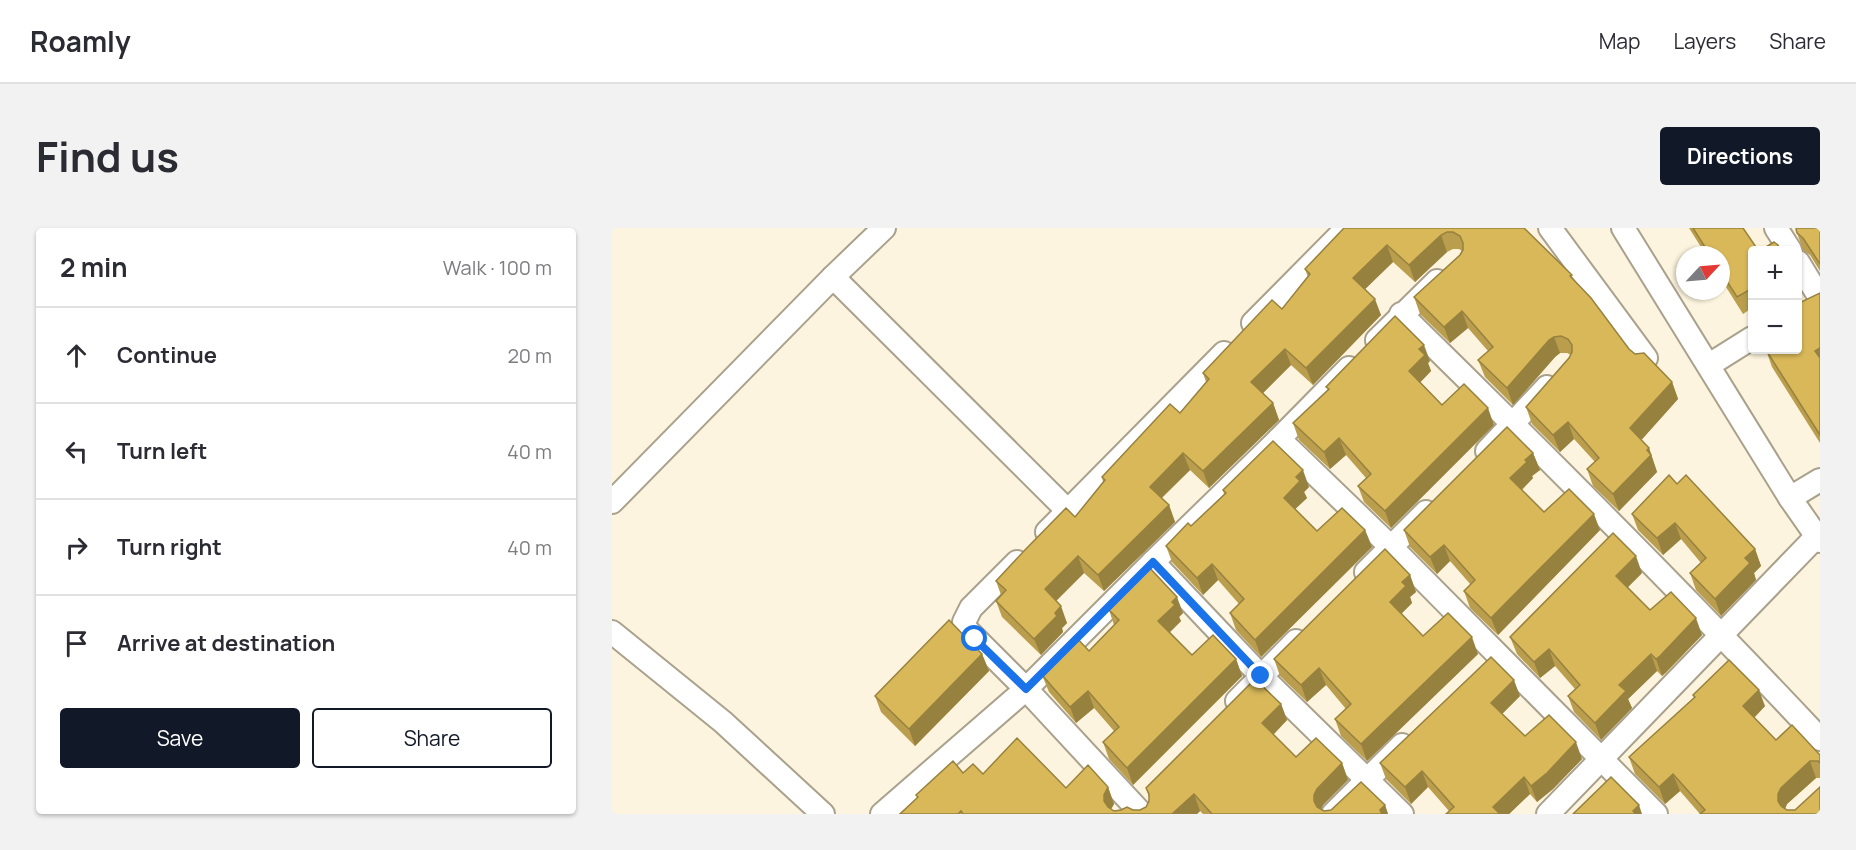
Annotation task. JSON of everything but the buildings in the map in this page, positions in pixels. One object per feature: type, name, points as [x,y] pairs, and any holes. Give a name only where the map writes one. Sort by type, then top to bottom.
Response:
[{"type":"street","points":[[612,502],[884,228]]},
{"type":"street","points":[[1148,789],[1132,811],[1026,689],[966,629],[964,622],[971,608],[1347,228]]},
{"type":"street","points":[[1550,228],[1646,358]]},
{"type":"street","points":[[1548,814],[1722,634],[1819,538],[1790,498],[1623,228]]},
{"type":"street","points":[[1776,228],[1787,246]]},
{"type":"street","points":[[890,812],[1026,689],[1279,440],[1401,314],[1448,270]]},
{"type":"street","points":[[1802,272],[1816,299]]},
{"type":"street","points":[[833,277],[1068,511]]},
{"type":"street","points":[[1401,314],[1514,424],[1626,523],[1722,634],[1820,739]]},
{"type":"street","points":[[1709,365],[1748,341]]},
{"type":"street","points":[[1473,465],[1514,424],[1558,374]]},
{"type":"street","points":[[1279,440],[1391,547],[1656,814]]},
{"type":"street","points":[[1790,498],[1820,480]]},
{"type":"street","points":[[1351,588],[1440,498]]},
{"type":"street","points":[[1602,547],[1626,523]]},
{"type":"street","points":[[1153,562],[1261,676],[1402,814]]},
{"type":"street","points":[[1221,716],[1310,628]]},
{"type":"street","points":[[612,632],[723,722],[824,814]]},
{"type":"street","points":[[1480,672],[1513,639]]},
{"type":"street","points":[[1333,814],[1419,729]]},
{"type":"route","points":[[975,639],[1026,689],[1153,562],[1261,676]]}]
